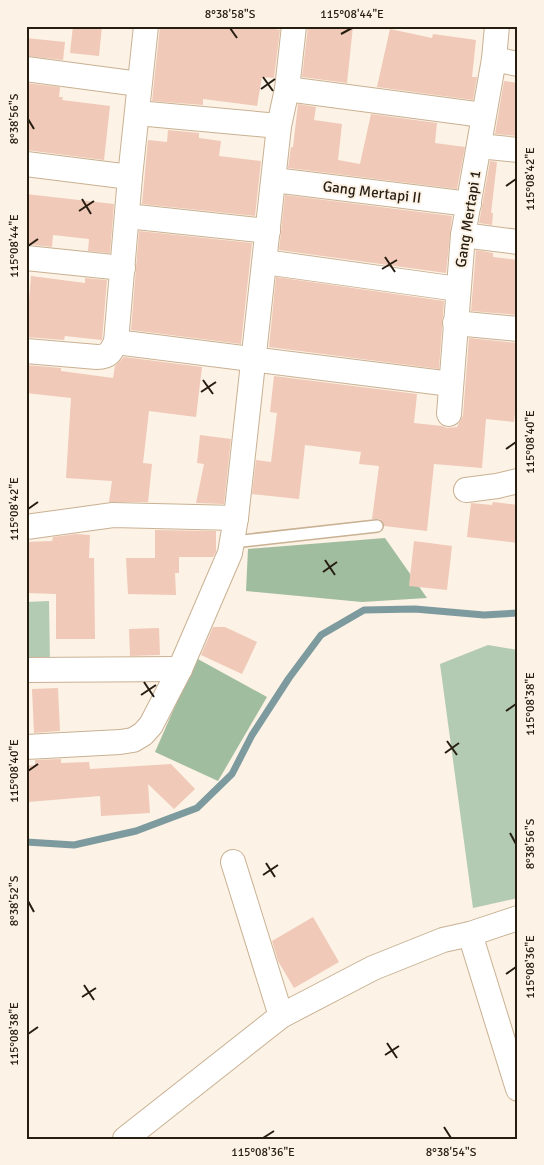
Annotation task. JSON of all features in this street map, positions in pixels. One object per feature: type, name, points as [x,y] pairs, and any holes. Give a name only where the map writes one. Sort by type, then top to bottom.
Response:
[{"type":"street","points":[[26,351],[97,358],[106,357],[112,352],[116,342],[136,113],[146,26]]},
{"type":"street","points":[[26,747],[134,740],[143,734],[151,725],[180,669],[230,553],[236,518],[279,126],[288,88],[294,26]]},
{"type":"street","name":"Gang Mertapi 1","points":[[449,414],[463,235],[494,59],[497,26]]},
{"type":"street","points":[[494,59],[518,64]]},
{"type":"street","points":[[26,70],[139,84]]},
{"type":"street","points":[[288,88],[483,115]]},
{"type":"street","points":[[136,113],[279,126]]},
{"type":"street","points":[[479,146],[518,150]]},
{"type":"street","points":[[26,164],[130,177]]},
{"type":"street","name":"Gang Mertapi II","points":[[274,180],[469,204]]},
{"type":"street","points":[[127,216],[268,230]]},
{"type":"street","points":[[463,235],[518,242]]},
{"type":"street","points":[[26,258],[123,268]]},
{"type":"street","points":[[265,262],[458,289]]},
{"type":"street","points":[[455,323],[518,329]]},
{"type":"street","points":[[116,342],[451,384]]},
{"type":"street","points":[[466,490],[518,481]]},
{"type":"street","points":[[26,527],[113,515],[236,518]]},
{"type":"street","points":[[26,670],[180,669]]},
{"type":"street","points":[[234,862],[281,1016]]},
{"type":"street","points":[[125,1139],[281,1016],[373,968],[443,940],[470,934],[518,918]]},
{"type":"street","points":[[470,934],[518,1089]]},
{"type":"lane","points":[[233,542],[377,526]]},
{"type":"green space","points":[[385,538],[427,598],[362,602],[246,591],[248,549]]},
{"type":"green space","points":[[49,601],[50,665],[26,667],[26,602]]},
{"type":"green space","points":[[488,645],[518,650],[518,898],[473,908],[440,664]]},
{"type":"green space","points":[[196,658],[267,697],[218,781],[155,752]]},
{"type":"building","points":[[73,26],[102,26],[99,56],[70,53]]},
{"type":"building","points":[[160,26],[259,26],[280,30],[274,78],[262,77],[257,106],[203,99],[203,105],[152,101]]},
{"type":"building","points":[[308,26],[353,26],[347,83],[302,77]]},
{"type":"building","points":[[390,29],[432,38],[433,34],[476,40],[472,77],[477,77],[473,100],[377,87]]},
{"type":"building","points":[[26,38],[65,42],[63,60],[26,56]]},
{"type":"building","points":[[504,81],[518,83],[518,136],[495,134]]},
{"type":"building","points":[[26,83],[60,87],[59,97],[63,97],[62,100],[110,106],[104,160],[26,150]]},
{"type":"building","points":[[298,104],[316,107],[314,120],[342,124],[338,160],[360,164],[371,114],[437,123],[435,143],[465,147],[457,189],[288,168],[291,147],[293,147]]},
{"type":"building","points":[[168,130],[199,133],[199,138],[221,141],[219,156],[261,161],[255,216],[142,204],[148,140],[167,142]]},
{"type":"building","points":[[490,161],[497,162],[491,213],[493,213],[492,225],[479,223]]},
{"type":"building","points":[[26,194],[114,204],[110,253],[88,251],[89,239],[53,235],[52,247],[26,244]]},
{"type":"building","points":[[285,195],[452,216],[446,273],[279,250]]},
{"type":"building","points":[[139,231],[252,243],[241,344],[131,330]]},
{"type":"building","points":[[476,250],[493,253],[493,257],[518,260],[518,315],[471,311]]},
{"type":"building","points":[[31,276],[85,283],[85,278],[107,280],[102,340],[65,336],[64,340],[26,337],[26,311],[28,312]]},
{"type":"building","points":[[276,277],[444,301],[439,369],[269,347]]},
{"type":"building","points":[[469,338],[518,343],[518,387],[514,422],[486,419],[482,468],[434,464],[427,531],[384,526],[380,519],[372,519],[379,466],[359,464],[361,452],[305,445],[299,499],[252,494],[256,460],[271,462],[277,413],[270,412],[274,376],[417,394],[414,423],[447,428],[457,427],[463,415]]},
{"type":"building","points":[[124,357],[202,367],[196,417],[149,411],[143,463],[152,464],[148,502],[109,502],[112,481],[66,478],[71,398],[26,393],[26,365],[61,368],[61,371],[113,378],[115,366]]},
{"type":"building","points":[[200,435],[231,439],[224,504],[196,503],[204,464],[197,463]]},
{"type":"building","points":[[493,502],[518,505],[518,543],[467,537],[471,503],[492,505]]},
{"type":"building","points":[[155,530],[216,531],[216,552],[213,557],[179,557],[179,573],[175,573],[176,595],[128,594],[126,558],[155,558]]},
{"type":"building","points":[[76,534],[90,535],[89,558],[94,558],[95,639],[56,639],[56,594],[26,593],[26,542],[52,541],[53,537]]},
{"type":"building","points":[[414,541],[452,546],[447,590],[409,586]]},
{"type":"building","points":[[213,627],[225,627],[257,642],[242,674],[201,655]]},
{"type":"building","points":[[159,628],[160,655],[130,656],[129,629]]},
{"type":"building","points":[[58,688],[60,731],[34,733],[32,689]]},
{"type":"building","points":[[61,759],[61,763],[89,762],[90,769],[171,764],[195,789],[174,809],[148,784],[150,813],[101,816],[100,796],[28,802],[26,766],[35,765],[35,760]]},
{"type":"building","points":[[313,917],[339,962],[294,988],[278,961],[272,941]]},
{"type":"waterway","points":[[26,842],[74,845],[136,831],[197,808],[232,774],[252,735],[289,678],[321,635],[364,610],[415,609],[484,615],[518,613]]}]
